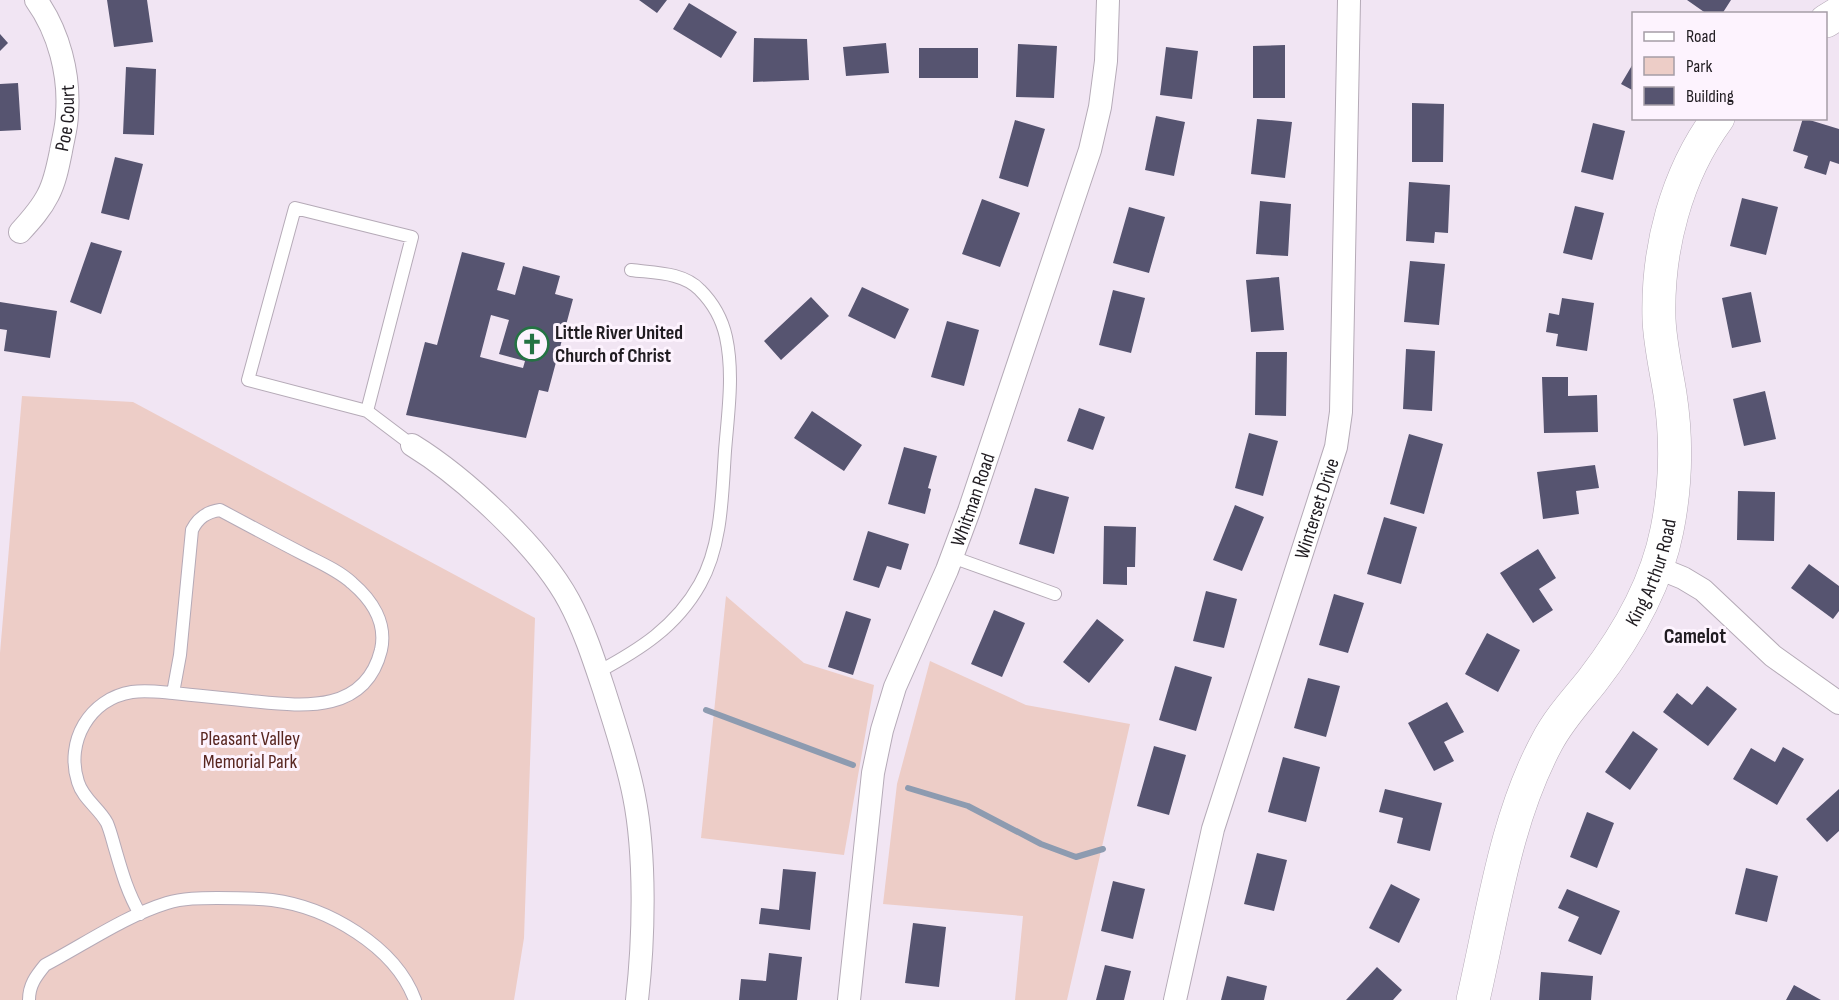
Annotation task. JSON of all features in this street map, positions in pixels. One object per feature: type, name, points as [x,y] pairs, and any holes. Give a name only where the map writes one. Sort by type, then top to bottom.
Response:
[{"type":"street","name":"Poe Court","points":[[20,232],[36,215],[49,194],[57,171],[67,115],[67,84],[61,54],[51,26],[36,0]]},
{"type":"street","name":"Whitman Road","points":[[849,1000],[873,772],[882,730],[895,687],[952,557],[1090,150],[1100,107],[1106,62],[1108,0]]},
{"type":"street","name":"Winterset Drive","points":[[1175,1000],[1214,829],[1336,447],[1341,412],[1349,0]]},
{"type":"street","name":"King Arthur Road","points":[[1473,1000],[1514,819],[1529,777],[1548,739],[1621,640],[1641,605],[1666,533],[1673,494],[1675,440],[1660,330],[1660,276],[1665,241],[1676,200],[1693,160],[1717,120]]},
{"type":"street","points":[[412,445],[436,459],[523,540],[569,601],[598,672],[619,736],[634,796],[640,846],[642,925],[637,1000]]},
{"type":"street","points":[[1656,567],[1683,578],[1703,590],[1773,656],[1839,703]]},
{"type":"lane","points":[[367,411],[412,237],[296,208],[248,380],[367,411],[412,445]]},
{"type":"lane","points":[[598,672],[635,652],[661,633],[682,612],[700,584],[710,560],[720,516],[730,395],[730,364],[726,337],[721,321],[711,303],[699,288],[689,281],[671,275],[631,270]]},
{"type":"lane","points":[[140,914],[130,897],[107,822],[87,799],[74,767],[74,749],[84,724],[95,710],[112,699],[146,691],[301,706],[324,704],[348,695],[362,685],[374,668],[381,650],[382,632],[378,614],[370,600],[340,574],[220,510],[210,512],[197,521],[192,530],[180,655],[173,693]]},
{"type":"lane","points":[[952,557],[1055,594]]},
{"type":"lane","points":[[29,1000],[29,991],[35,976],[45,965],[140,914],[169,903],[195,898],[273,900],[305,908],[333,920],[382,951],[399,969],[415,1000]]},
{"type":"green space","name":"Pleasant Valley Memorial Park","points":[[22,396],[133,402],[535,618],[524,938],[514,1000],[0,1000],[0,653]]},
{"type":"green space","points":[[726,596],[804,663],[874,685],[844,855],[701,838]]},
{"type":"green space","points":[[930,661],[1026,705],[1130,724],[1067,1000],[1015,1000],[1023,916],[883,904],[897,784]]},
{"type":"building","points":[[107,0],[147,0],[153,42],[114,47]]},
{"type":"building","points":[[639,0],[667,0],[657,13]]},
{"type":"building","points":[[1687,0],[1731,0],[1723,12],[1704,12]]},
{"type":"building","points":[[689,3],[737,32],[721,58],[673,29]]},
{"type":"building","points":[[0,34],[8,43],[0,51]]},
{"type":"building","points":[[754,38],[807,39],[809,80],[753,82]]},
{"type":"building","points":[[886,43],[889,73],[846,76],[843,47]]},
{"type":"building","points":[[1018,44],[1057,46],[1054,98],[1016,97]]},
{"type":"building","points":[[1285,45],[1285,98],[1253,98],[1253,46]]},
{"type":"building","points":[[1166,47],[1198,51],[1192,99],[1160,95]]},
{"type":"building","points":[[919,48],[978,48],[978,78],[919,78]]},
{"type":"building","points":[[1632,65],[1632,90],[1621,84]]},
{"type":"building","points":[[126,67],[156,69],[154,135],[123,134]]},
{"type":"building","points":[[18,83],[21,130],[0,131],[0,84]]},
{"type":"building","points":[[1412,103],[1444,104],[1443,162],[1412,162]]},
{"type":"building","points":[[1156,116],[1185,122],[1174,176],[1145,170]]},
{"type":"building","points":[[1257,119],[1292,122],[1285,178],[1251,174]]},
{"type":"building","points":[[1015,120],[1045,129],[1028,187],[999,178]]},
{"type":"building","points":[[1802,120],[1839,129],[1839,164],[1830,161],[1826,175],[1804,168],[1808,156],[1793,151]]},
{"type":"building","points":[[1593,123],[1625,131],[1613,180],[1581,172]]},
{"type":"building","points":[[115,157],[143,164],[129,220],[101,213]]},
{"type":"building","points":[[1409,182],[1450,185],[1448,233],[1435,232],[1434,243],[1406,241]]},
{"type":"building","points":[[1742,198],[1778,207],[1766,255],[1730,246]]},
{"type":"building","points":[[982,199],[1020,213],[1000,267],[962,254]]},
{"type":"building","points":[[1260,201],[1291,204],[1288,256],[1256,254]]},
{"type":"building","points":[[1575,206],[1604,213],[1592,260],[1563,253]]},
{"type":"building","points":[[1129,207],[1165,217],[1149,273],[1113,263]]},
{"type":"building","points":[[91,242],[122,251],[101,314],[70,302]]},
{"type":"building","name":"Little River United Church of Christ","points":[[462,252],[505,263],[497,290],[515,295],[523,266],[560,276],[555,294],[573,299],[548,392],[539,390],[526,438],[406,415],[425,342],[437,345]],"holes":[[[491,315],[509,320],[499,354],[525,361],[523,368],[480,357]]]},
{"type":"building","points":[[1410,261],[1445,264],[1439,325],[1404,322]]},
{"type":"building","points":[[1279,277],[1284,330],[1251,332],[1246,280]]},
{"type":"building","points":[[862,287],[909,309],[895,339],[848,316]]},
{"type":"building","points":[[1113,290],[1145,298],[1131,353],[1099,345]]},
{"type":"building","points":[[1751,292],[1761,342],[1732,348],[1722,298]]},
{"type":"building","points":[[811,297],[829,316],[781,360],[764,341]]},
{"type":"building","points":[[1562,298],[1594,303],[1587,351],[1556,346],[1558,334],[1546,332],[1549,313],[1559,315]]},
{"type":"building","points":[[0,302],[57,311],[50,358],[4,351],[7,330],[0,329]]},
{"type":"building","points":[[947,321],[979,330],[964,386],[931,377]]},
{"type":"building","points":[[1406,349],[1435,351],[1432,411],[1403,409]]},
{"type":"building","points":[[1256,352],[1287,352],[1286,416],[1255,415]]},
{"type":"building","points":[[1542,377],[1568,377],[1568,396],[1597,395],[1598,432],[1544,433]]},
{"type":"building","points":[[1765,391],[1776,439],[1744,446],[1733,399]]},
{"type":"building","points":[[1079,408],[1105,417],[1093,450],[1067,441]]},
{"type":"building","points":[[812,411],[862,445],[844,471],[794,438]]},
{"type":"building","points":[[1249,433],[1278,441],[1263,496],[1235,488]]},
{"type":"building","points":[[1409,434],[1443,444],[1424,514],[1390,504]]},
{"type":"building","points":[[904,447],[937,456],[928,488],[931,489],[925,514],[888,504]]},
{"type":"building","points":[[1595,465],[1599,488],[1576,491],[1579,514],[1543,519],[1537,472]]},
{"type":"building","points":[[1035,488],[1069,497],[1054,554],[1019,544]]},
{"type":"building","points":[[1738,491],[1775,492],[1774,541],[1737,540]]},
{"type":"building","points":[[1235,505],[1264,517],[1242,571],[1213,560]]},
{"type":"building","points":[[1384,517],[1417,527],[1401,584],[1367,574]]},
{"type":"building","points":[[1104,526],[1136,527],[1135,567],[1127,567],[1127,585],[1103,584]]},
{"type":"building","points":[[868,531],[909,544],[901,570],[887,566],[879,588],[853,580]]},
{"type":"building","points":[[1538,549],[1556,578],[1539,589],[1553,610],[1533,623],[1500,573]]},
{"type":"building","points":[[1809,564],[1839,586],[1839,611],[1833,619],[1791,588]]},
{"type":"building","points":[[1206,591],[1237,599],[1224,648],[1193,641]]},
{"type":"building","points":[[1334,594],[1364,603],[1348,653],[1319,645]]},
{"type":"building","points":[[994,610],[1025,623],[1002,677],[971,664]]},
{"type":"building","points":[[846,611],[871,619],[853,675],[828,667]]},
{"type":"building","points":[[1097,619],[1124,640],[1089,683],[1063,662]]},
{"type":"building","points":[[1487,633],[1520,650],[1498,692],[1465,674]]},
{"type":"building","points":[[1175,666],[1212,677],[1196,731],[1159,720]]},
{"type":"building","points":[[1308,678],[1340,686],[1326,737],[1294,728]]},
{"type":"building","points":[[1707,686],[1737,709],[1708,746],[1663,712],[1677,693],[1692,705]]},
{"type":"building","points":[[1447,702],[1464,732],[1444,742],[1454,761],[1434,771],[1408,723]]},
{"type":"building","points":[[1633,731],[1658,749],[1630,790],[1605,772]]},
{"type":"building","points":[[1154,746],[1186,755],[1169,815],[1137,806]]},
{"type":"building","points":[[1783,747],[1804,759],[1777,805],[1733,779],[1751,748],[1775,762]]},
{"type":"building","points":[[1283,757],[1320,767],[1306,822],[1268,812]]},
{"type":"building","points":[[1385,789],[1442,803],[1430,851],[1397,843],[1403,818],[1379,812]]},
{"type":"building","points":[[1839,789],[1839,831],[1827,842],[1806,819]]},
{"type":"building","points":[[1587,812],[1614,823],[1597,868],[1570,857]]},
{"type":"building","points":[[1257,853],[1287,860],[1274,911],[1244,904]]},
{"type":"building","points":[[1746,868],[1778,876],[1767,922],[1735,914]]},
{"type":"building","points":[[783,869],[816,872],[810,930],[759,924],[761,908],[779,910]]},
{"type":"building","points":[[1113,881],[1145,889],[1133,939],[1101,931]]},
{"type":"building","points":[[1391,884],[1420,899],[1399,943],[1369,928]]},
{"type":"building","points":[[1567,889],[1620,911],[1601,955],[1568,941],[1579,917],[1558,908]]},
{"type":"building","points":[[913,923],[946,927],[939,987],[905,983]]},
{"type":"building","points":[[769,953],[802,957],[797,1000],[739,1000],[741,979],[766,981]]},
{"type":"building","points":[[1105,965],[1131,971],[1124,1000],[1096,1000]]},
{"type":"building","points":[[1377,967],[1402,990],[1393,1000],[1346,1000]]},
{"type":"building","points":[[1541,972],[1593,976],[1591,1000],[1539,1000]]},
{"type":"building","points":[[1227,976],[1267,986],[1264,1000],[1221,1000]]},
{"type":"building","points":[[1794,985],[1821,1000],[1786,1000]]},
{"type":"waterway","points":[[706,710],[853,765]]},
{"type":"waterway","points":[[908,788],[968,806],[1041,844],[1076,857],[1103,849]]},
{"type":"place","name":"Little River United Church of Christ","points":[[532,344]]},
{"type":"district","name":"Camelot","points":[[1695,636]]}]
